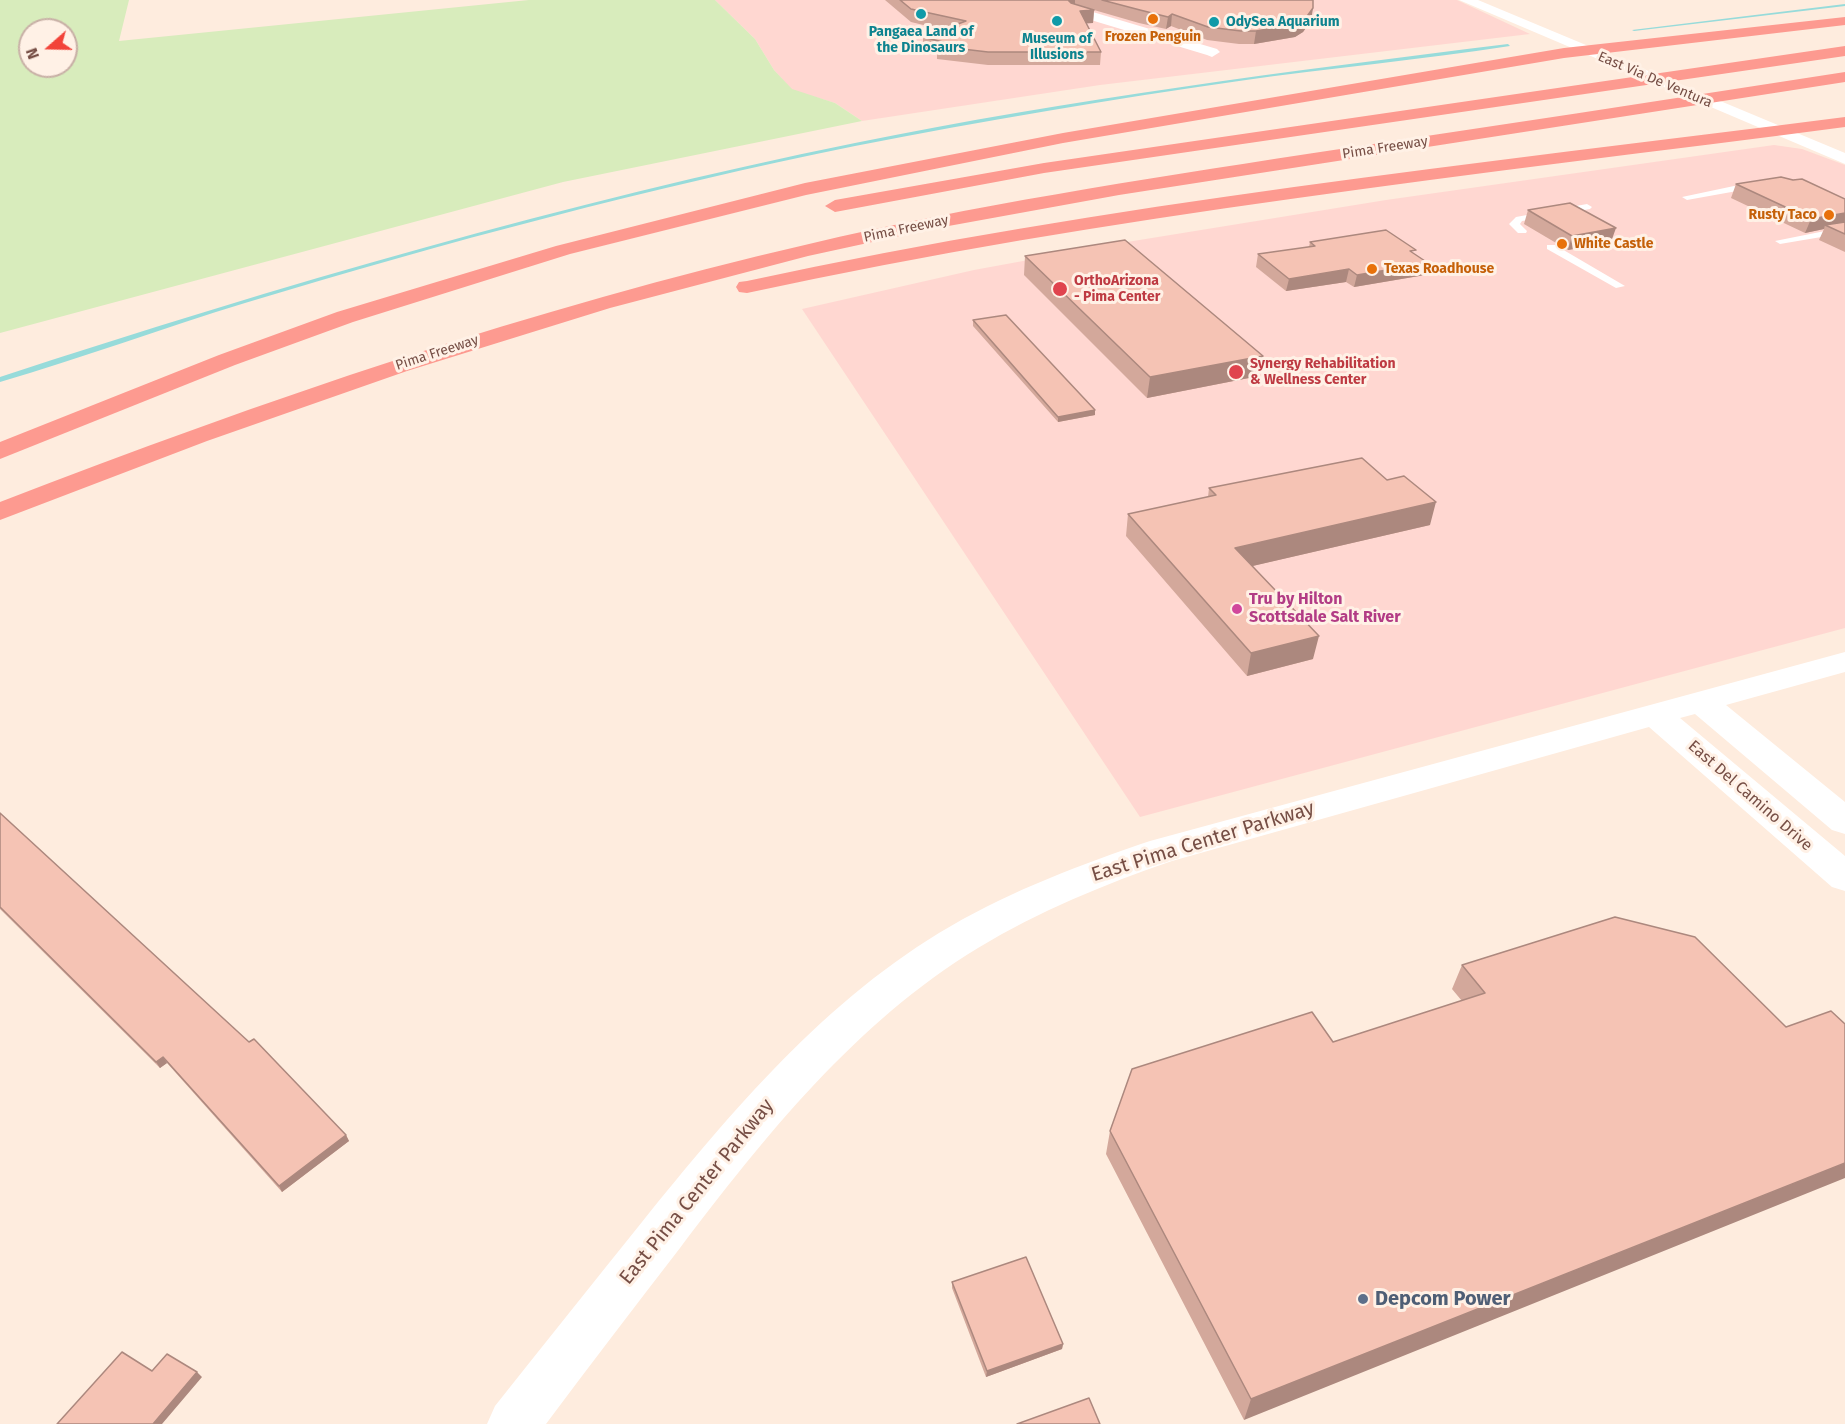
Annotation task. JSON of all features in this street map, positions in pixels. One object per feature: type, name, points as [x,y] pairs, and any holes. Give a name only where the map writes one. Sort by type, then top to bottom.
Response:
[{"type":"highway","points":[[0,452],[227,360],[345,317],[563,250],[805,189],[995,151],[1583,50],[1845,21]]},
{"type":"highway","name":"Pima Freeway","points":[[816,210],[1044,168],[1845,51]]},
{"type":"highway","name":"Pima Freeway","points":[[0,513],[229,424],[394,367],[615,300],[808,250],[922,225],[1102,192],[1845,77]]},
{"type":"highway","points":[[0,517],[407,381],[539,341],[691,300],[852,264],[980,240],[1219,203],[1781,133],[1845,122]]},
{"type":"highway","points":[[582,265],[646,249]]},
{"type":"highway","points":[[0,452],[296,349],[561,271]]},
{"type":"street","name":"East Via De Ventura","points":[[1466,0],[1845,159]]},
{"type":"street","name":"East Via De Ventura","points":[[1495,0],[1845,141]]},
{"type":"street","points":[[1076,10],[1212,52]]},
{"type":"street","name":"East Pima Center Parkway","points":[[513,1424],[740,1134],[811,1059],[896,984],[964,937],[1036,900],[1096,873],[1163,850],[1845,662]]},
{"type":"street","points":[[1678,708],[1845,821]]},
{"type":"street","name":"East Del Camino Drive","points":[[1678,708],[1845,877]]},
{"type":"lane","points":[[1687,196],[1734,189]]},
{"type":"lane","points":[[1522,231],[1514,224],[1519,219],[1587,207]]},
{"type":"lane","points":[[1780,242],[1845,230]]},
{"type":"lane","points":[[1551,247],[1620,286]]},
{"type":"shaded area","points":[[715,0],[1457,0],[1530,34],[1100,85],[862,121],[835,103],[792,90],[774,70],[755,39]]},
{"type":"shaded area","points":[[1774,145],[1802,149],[1845,165],[1845,628],[1140,817],[802,309],[974,270],[1121,243],[1386,200]]},
{"type":"green space","points":[[0,0],[129,0],[119,41],[529,0],[715,0],[755,39],[774,70],[792,89],[835,103],[862,121],[563,182],[0,333]]},
{"type":"building","points":[[900,0],[1068,0],[1094,10],[1080,11],[1101,52],[988,52],[937,46],[943,42],[923,37],[966,21],[911,9]]},
{"type":"building","points":[[1102,0],[1313,0],[1313,8],[1305,19],[1297,24],[1256,31],[1241,31],[1208,27],[1172,14],[1168,17]]},
{"type":"building","points":[[1781,177],[1793,180],[1802,179],[1845,199],[1845,213],[1811,219],[1736,184]]},
{"type":"building","points":[[1570,203],[1616,228],[1572,236],[1528,210]]},
{"type":"building","points":[[1845,222],[1845,234],[1825,225]]},
{"type":"building","points":[[1386,230],[1416,250],[1410,251],[1428,263],[1357,275],[1349,269],[1289,279],[1258,254],[1315,246],[1310,242]]},
{"type":"building","points":[[1125,240],[1263,356],[1150,377],[1025,256]]},
{"type":"building","points":[[1006,315],[1095,410],[1058,417],[973,320]]},
{"type":"building","points":[[1362,458],[1387,480],[1404,476],[1436,502],[1235,548],[1319,636],[1251,653],[1128,514],[1216,495],[1209,488]]},
{"type":"building","points":[[0,813],[249,1042],[254,1039],[346,1135],[279,1186],[163,1057],[156,1062],[0,907]]},
{"type":"building","name":"Depcom Power","points":[[1615,917],[1695,937],[1786,1027],[1831,1011],[1845,1024],[1845,1163],[1251,1399],[1110,1131],[1132,1069],[1312,1012],[1333,1042],[1485,993],[1462,965]]},
{"type":"building","points":[[1026,1257],[1063,1344],[987,1371],[952,1282]]},
{"type":"building","points":[[122,1352],[152,1371],[167,1354],[197,1372],[153,1424],[57,1424]]},
{"type":"building","points":[[1089,1398],[1100,1424],[1017,1424]]},
{"type":"waterway","points":[[1634,30],[1845,5]]},
{"type":"waterway","points":[[0,380],[120,340],[362,267],[606,201],[729,172],[853,145],[1109,98],[1508,45]]},
{"type":"place","name":"Pangaea Land of the Dinosaurs","points":[[921,14]]},
{"type":"place","name":"Frozen Penguin","points":[[1153,19]]},
{"type":"place","name":"Museum of Illusions","points":[[1057,21]]},
{"type":"place","name":"OdySea Aquarium","points":[[1214,22]]},
{"type":"place","name":"Rusty Taco","points":[[1829,215]]},
{"type":"place","name":"White Castle","points":[[1562,244]]},
{"type":"place","name":"Texas Roadhouse","points":[[1372,269]]},
{"type":"place","name":"OrthoArizona - Pima Center","points":[[1060,289]]},
{"type":"place","name":"Synergy Rehabilitation & Wellness Center","points":[[1236,372]]},
{"type":"place","name":"Tru by Hilton Scottsdale Salt River","points":[[1237,609]]},
{"type":"place","name":"Depcom Power","points":[[1363,1299]]}]
